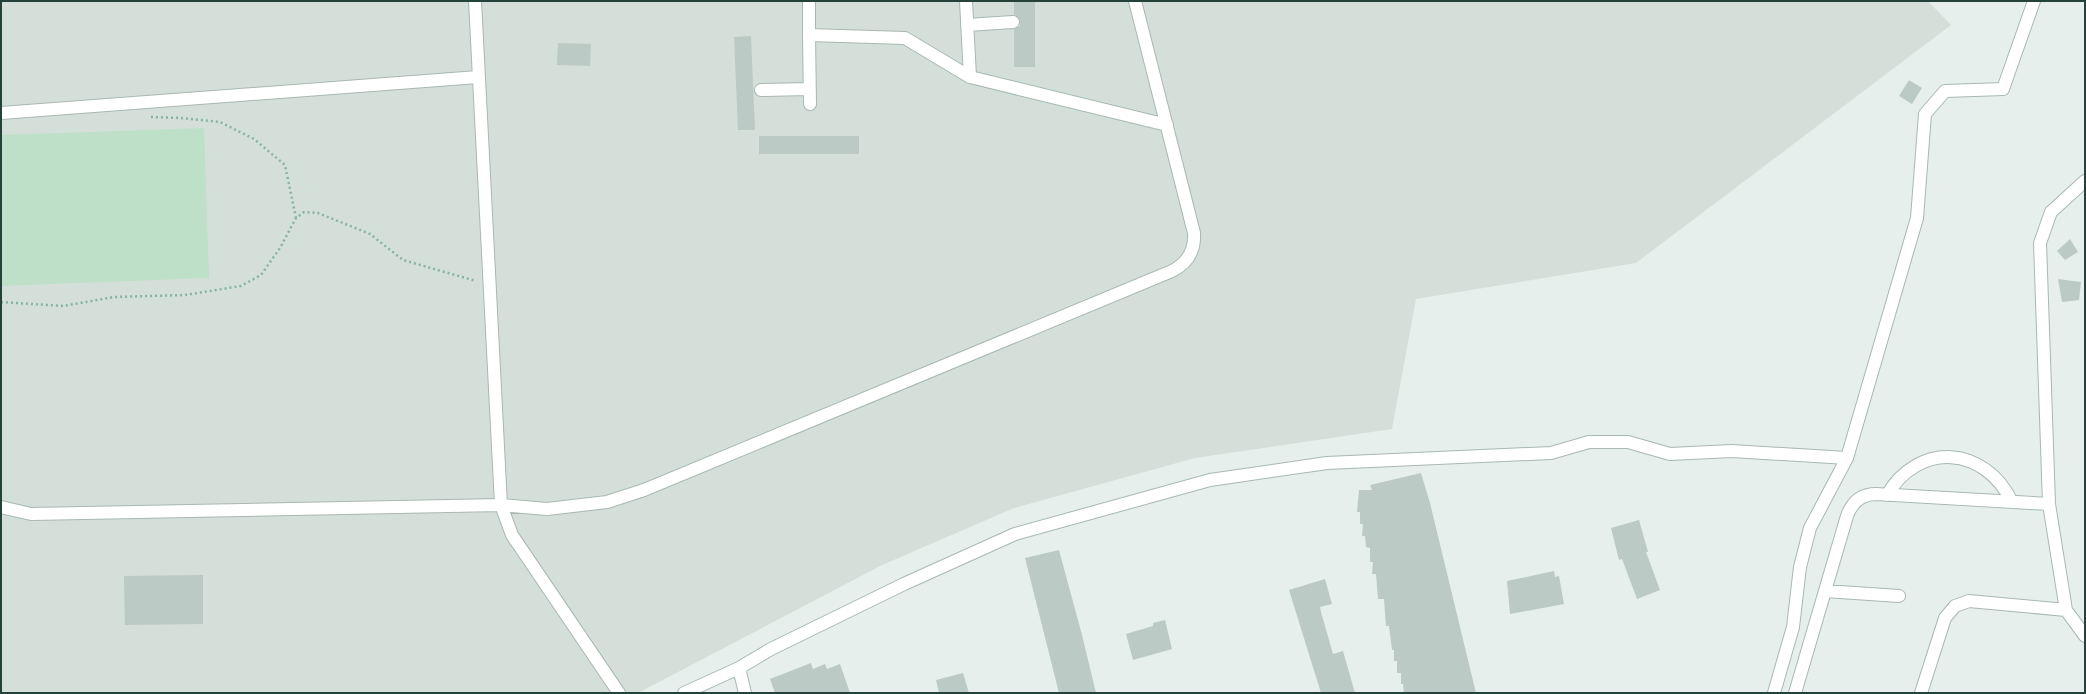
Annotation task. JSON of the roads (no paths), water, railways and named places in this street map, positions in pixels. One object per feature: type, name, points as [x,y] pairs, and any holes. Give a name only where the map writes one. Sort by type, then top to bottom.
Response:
[{"type":"street","points":[[474,1],[501,505],[512,535],[619,693]]},
{"type":"street","points":[[809,1],[810,104]]},
{"type":"street","points":[[966,1],[970,77]]},
{"type":"street","points":[[1,506],[31,514],[501,505],[547,509],[607,502],[644,490],[1179,268],[1185,263],[1193,249],[1194,233],[1135,1]]},
{"type":"street","points":[[1774,693],[1793,627],[1800,567],[1810,528],[1847,458],[1917,218],[1925,114],[1945,91],[2003,89],[2034,1]]},
{"type":"street","points":[[967,25],[1013,22]]},
{"type":"street","points":[[809,35],[905,38],[970,77],[1167,125]]},
{"type":"street","points":[[1,113],[478,77]]},
{"type":"street","points":[[762,90],[809,89]]},
{"type":"street","points":[[2085,181],[2051,212],[2040,243],[2049,504],[2066,610],[2085,636]]},
{"type":"street","points":[[684,693],[739,668],[771,649],[904,584],[1015,534],[1210,480],[1327,463],[1551,453],[1589,442],[1628,442],[1670,454],[1732,451],[1847,458]]},
{"type":"street","points":[[1887,495],[1893,485],[1910,468],[1931,459],[1955,457],[1978,464],[1989,471],[1998,480],[2012,502]]},
{"type":"street","points":[[1795,693],[1824,591],[1849,510],[1853,504],[1864,496],[1887,495],[2049,504]]},
{"type":"street","points":[[1824,591],[1899,596]]},
{"type":"street","points":[[1921,693],[1945,618],[1955,606],[1969,602],[2066,610]]},
{"type":"street","points":[[739,668],[745,693]]}]
